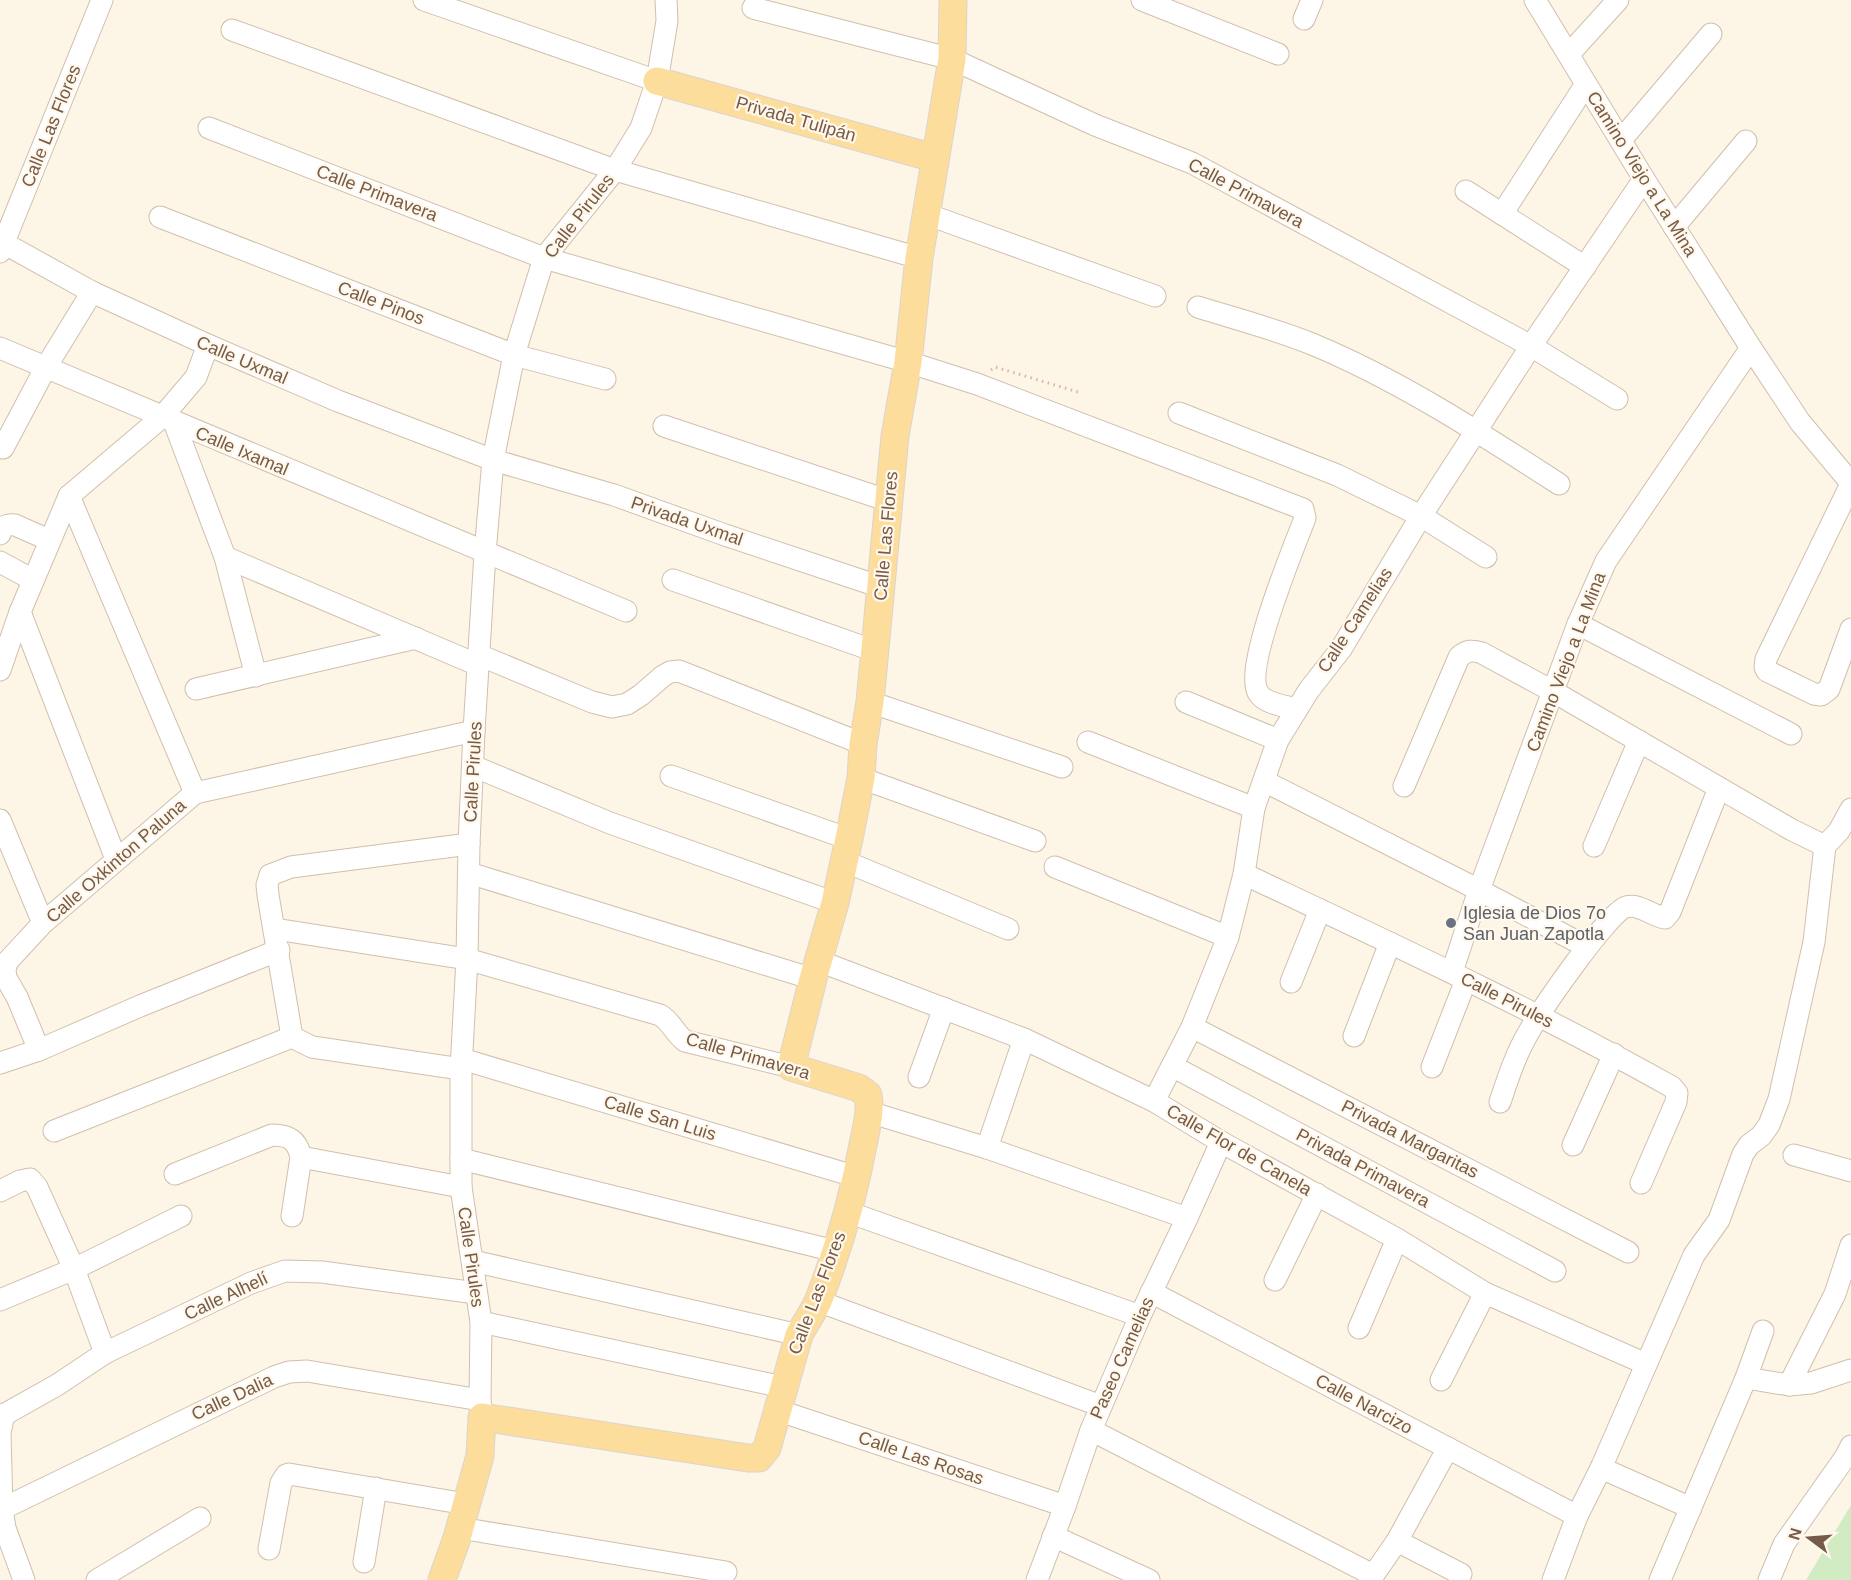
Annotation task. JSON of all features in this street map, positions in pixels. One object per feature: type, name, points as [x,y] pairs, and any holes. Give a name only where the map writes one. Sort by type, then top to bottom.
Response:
[{"type":"main road","name":"Calle Las Flores","points":[[791,1067],[835,903],[861,778],[895,436],[908,362],[919,258],[934,158],[952,59],[953,0]]},
{"type":"main road","name":"Privada Tulipán","points":[[657,81],[934,158]]},
{"type":"main road","name":"Calle Primavera","points":[[791,1067],[867,1101]]},
{"type":"main road","name":"Calle Las Flores","points":[[481,1408],[748,1458],[759,1458],[766,1448],[799,1335],[818,1301],[848,1212],[857,1177],[867,1101]]},
{"type":"main road","name":"Calle Pirules","points":[[442,1580],[480,1456],[481,1408]]},
{"type":"street","name":"Calle Las Flores","points":[[1,245],[102,0]]},
{"type":"street","points":[[424,0],[657,81]]},
{"type":"street","name":"Calle Pirules","points":[[481,1408],[481,1322],[461,1187],[461,1064],[467,960],[474,731],[493,460],[514,356],[544,258],[615,170],[641,128],[657,81],[667,21],[666,0]]},
{"type":"street","points":[[1142,0],[1278,54]]},
{"type":"street","name":"Camino Viejo a La Mina","points":[[1535,0],[1750,348],[1800,422],[1851,483]]},
{"type":"street","points":[[1569,54],[1618,0]]},
{"type":"street","name":"Calle Primavera","points":[[753,8],[952,59],[1095,125],[1192,163],[1531,346],[1617,399]]},
{"type":"street","points":[[232,30],[615,170],[919,258]]},
{"type":"street","points":[[1621,140],[1711,34]]},
{"type":"street","points":[[1502,214],[1586,84]]},
{"type":"street","name":"Calle Primavera","points":[[209,128],[544,258],[908,362],[977,384],[1302,509],[1305,518],[1270,610],[1255,676],[1256,689],[1260,696],[1270,702],[1297,709]]},
{"type":"street","points":[[1674,227],[1746,141]]},
{"type":"street","name":"Calle Camelias","points":[[1154,1101],[1192,1026],[1227,937],[1244,874],[1254,808],[1278,740],[1309,690],[1341,650],[1421,516],[1531,346],[1644,179]]},
{"type":"street","points":[[1466,191],[1585,267]]},
{"type":"street","points":[[926,214],[1155,296]]},
{"type":"street","name":"Calle Pinos","points":[[160,218],[514,356],[605,379]]},
{"type":"street","name":"Calle Uxmal","points":[[1,245],[92,292],[208,345],[338,401],[493,460]]},
{"type":"street","points":[[3,448],[46,367],[92,292]]},
{"type":"street","points":[[1198,307],[1311,344],[1378,375],[1477,431],[1559,484]]},
{"type":"street","points":[[0,670],[20,612],[69,496],[168,419],[196,377],[208,345]]},
{"type":"street","name":"Calle Ixamal","points":[[0,348],[626,611]]},
{"type":"street","name":"Camino Viejo a La Mina","points":[[1432,1067],[1459,976],[1479,890],[1578,624],[1605,561],[1750,348]]},
{"type":"street","points":[[1179,413],[1337,475],[1421,516],[1486,556]]},
{"type":"street","points":[[168,419],[225,557],[256,676]]},
{"type":"street","points":[[664,426],[889,501]]},
{"type":"street","name":"Privada Uxmal","points":[[493,460],[614,495],[881,587]]},
{"type":"street","points":[[1851,483],[1766,659],[1765,667],[1767,671],[1814,694],[1821,695],[1829,689],[1851,629]]},
{"type":"street","points":[[69,496],[195,794]]},
{"type":"street","points":[[0,534],[4,526],[9,524],[49,540]]},
{"type":"street","points":[[225,557],[416,638],[592,702],[612,707],[627,704],[663,676],[679,671],[863,744]]},
{"type":"street","points":[[0,562],[33,580]]},
{"type":"street","points":[[673,580],[874,651]]},
{"type":"street","points":[[20,612],[116,859]]},
{"type":"street","points":[[1578,624],[1791,734]]},
{"type":"street","points":[[196,689],[416,638]]},
{"type":"street","points":[[1404,786],[1459,657],[1466,652],[1473,651],[1482,653],[1554,692],[1792,830],[1825,846]]},
{"type":"street","points":[[870,702],[1062,767]]},
{"type":"street","points":[[1186,702],[1278,740]]},
{"type":"street","name":"Calle Oxkinton Paluna","points":[[39,1050],[18,997],[6,978],[7,962],[43,923],[195,794],[474,731]]},
{"type":"street","points":[[1594,846],[1639,741]]},
{"type":"street","points":[[1088,742],[1254,808]]},
{"type":"street","points":[[473,766],[610,823],[835,903]]},
{"type":"street","points":[[671,776],[847,850],[1008,929]]},
{"type":"street","points":[[861,778],[1035,842]]},
{"type":"street","points":[[1264,781],[1587,947]]},
{"type":"street","points":[[1500,1102],[1514,1061],[1529,1030],[1587,947],[1619,910],[1628,906],[1665,918],[1670,912],[1719,788]]},
{"type":"street","points":[[1553,1580],[1577,1516],[1694,1255],[1719,1220],[1743,1154],[1769,1125],[1779,1099],[1814,942],[1825,846],[1839,831],[1851,809]]},
{"type":"street","points":[[0,820],[43,923]]},
{"type":"street","points":[[54,1131],[292,1037],[267,885],[270,874],[291,867],[469,844]]},
{"type":"street","points":[[1055,867],[1227,937]]},
{"type":"street","name":"Calle Flor de Canela","points":[[469,873],[944,1008],[1024,1040],[1154,1101],[1221,1142],[1397,1239],[1485,1293],[1646,1364]]},
{"type":"street","name":"Calle Pirules","points":[[1244,874],[1459,976],[1614,1054],[1672,1087],[1677,1093],[1676,1102],[1641,1183]]},
{"type":"street","points":[[1291,982],[1320,910]]},
{"type":"street","name":"Calle Primavera","points":[[275,928],[467,960],[660,1015],[685,1041],[791,1067]]},
{"type":"street","points":[[1354,1036],[1390,943]]},
{"type":"street","points":[[0,1063],[39,1050],[279,950]]},
{"type":"street","points":[[919,1077],[944,1008]]},
{"type":"street","name":"Privada Margaritas","points":[[1192,1026],[1628,1252]]},
{"type":"street","name":"Calle San Luis","points":[[292,1037],[312,1047],[461,1064],[857,1177]]},
{"type":"street","points":[[987,1148],[1024,1040]]},
{"type":"street","points":[[1573,1145],[1614,1054]]},
{"type":"street","name":"Privada Primavera","points":[[1172,1066],[1555,1271]]},
{"type":"street","points":[[867,1101],[987,1148],[1187,1218]]},
{"type":"street","points":[[175,1174],[272,1135],[289,1137],[298,1149],[461,1187]]},
{"type":"street","name":"Paseo Camelias","points":[[1037,1580],[1101,1406],[1221,1142]]},
{"type":"street","points":[[292,1216],[298,1149]]},
{"type":"street","points":[[1794,1155],[1851,1172]]},
{"type":"street","points":[[461,1159],[835,1251]]},
{"type":"street","points":[[0,1191],[20,1181],[30,1179],[37,1187],[74,1269],[105,1353]]},
{"type":"street","points":[[1275,1280],[1317,1194]]},
{"type":"street","points":[[848,1212],[1140,1316]]},
{"type":"street","points":[[0,1300],[74,1269],[181,1216]]},
{"type":"street","points":[[1359,1328],[1397,1239]]},
{"type":"street","points":[[1789,1385],[1835,1294],[1851,1245]]},
{"type":"street","points":[[473,1261],[799,1335]]},
{"type":"street","name":"Calle Alhelí","points":[[2,1416],[57,1385],[105,1353],[251,1283],[285,1271],[322,1272],[476,1293]]},
{"type":"street","name":"Calle Narcizo","points":[[1151,1292],[1577,1516]]},
{"type":"street","points":[[1441,1380],[1485,1293]]},
{"type":"street","points":[[818,1301],[1101,1406]]},
{"type":"street","name":"Calle Las Rosas","points":[[481,1322],[780,1398],[1065,1506]]},
{"type":"street","points":[[1660,1580],[1746,1378],[1763,1331]]},
{"type":"street","points":[[1746,1378],[1789,1385],[1811,1383],[1851,1370]]},
{"type":"street","name":"Calle Dalia","points":[[2,1522],[274,1377],[289,1372],[307,1371],[481,1408]]},
{"type":"street","points":[[2,1416],[0,1433],[2,1522],[24,1580]]},
{"type":"street","points":[[1091,1430],[1371,1577],[1397,1541],[1448,1448]]},
{"type":"street","points":[[1770,1580],[1784,1544],[1851,1446]]},
{"type":"street","points":[[1600,1468],[1691,1508]]},
{"type":"street","points":[[269,1548],[281,1483],[286,1475],[293,1473],[376,1488],[463,1516],[726,1572]]},
{"type":"street","points":[[364,1562],[376,1488]]},
{"type":"street","points":[[97,1580],[200,1518]]},
{"type":"street","points":[[1053,1536],[1149,1580]]},
{"type":"street","points":[[1397,1541],[1461,1574]]},
{"type":"path","points":[[977,384],[995,367],[1078,392]]},
{"type":"green space","points":[[1851,1505],[1851,1580],[1806,1580]]},
{"type":"place","name":"Iglesia de Dios 7o San Juan Zapotla","points":[[1451,923]]}]
